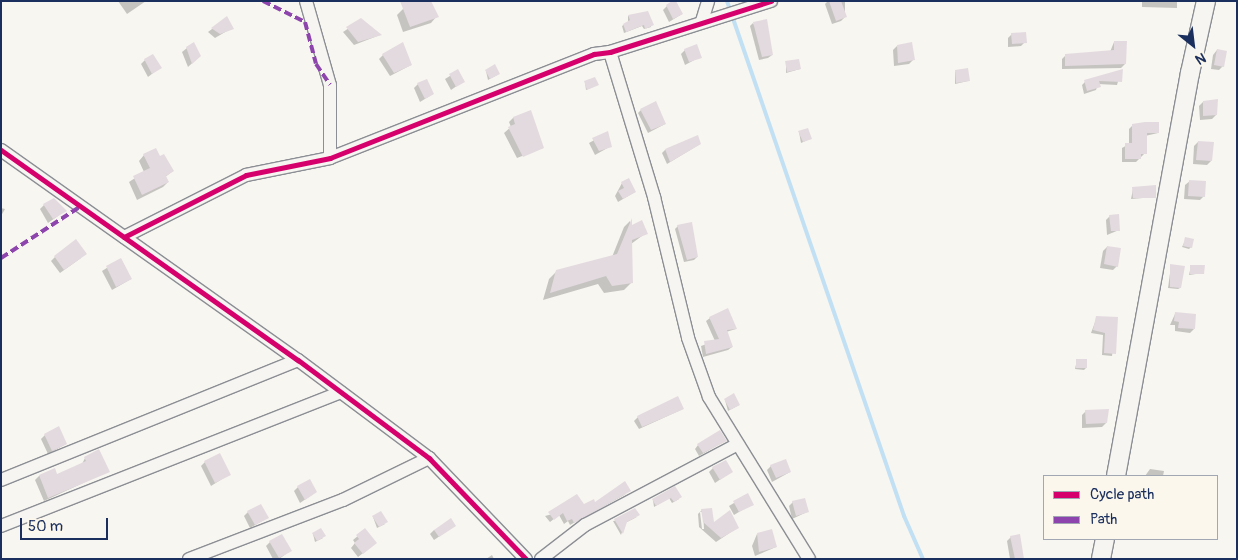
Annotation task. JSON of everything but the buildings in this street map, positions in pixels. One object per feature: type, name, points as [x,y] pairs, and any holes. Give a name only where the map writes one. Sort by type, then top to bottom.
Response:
[{"type":"street","points":[[306,1],[330,85],[330,158]]},
{"type":"street","points":[[702,21],[708,1]]},
{"type":"street","points":[[124,237],[246,175],[330,158],[594,54],[610,52],[702,21],[770,1]]},
{"type":"street","points":[[1116,475],[1190,73],[1206,1]]},
{"type":"street","points":[[610,52],[654,198],[688,338],[709,397],[736,445],[809,559]]},
{"type":"street","points":[[1,150],[298,360],[429,458],[526,559]]},
{"type":"street","points":[[1,480],[298,360]]},
{"type":"street","points":[[1,526],[340,392]]},
{"type":"street","points":[[541,559],[585,526],[736,445]]},
{"type":"street","points":[[189,559],[343,500],[429,458]]},
{"type":"street","points":[[1101,559],[1105,540]]},
{"type":"waterway","points":[[727,1],[904,516],[923,559]]},
{"type":"marked path","points":[[263,1],[305,22],[316,64],[330,85]]},
{"type":"marked path","points":[[1,258],[81,206]]},
{"type":"cycle path","points":[[124,237],[246,175],[330,158],[594,54],[610,52],[771,1]]},
{"type":"cycle path","points":[[1,150],[298,360],[429,458],[526,559]]}]
